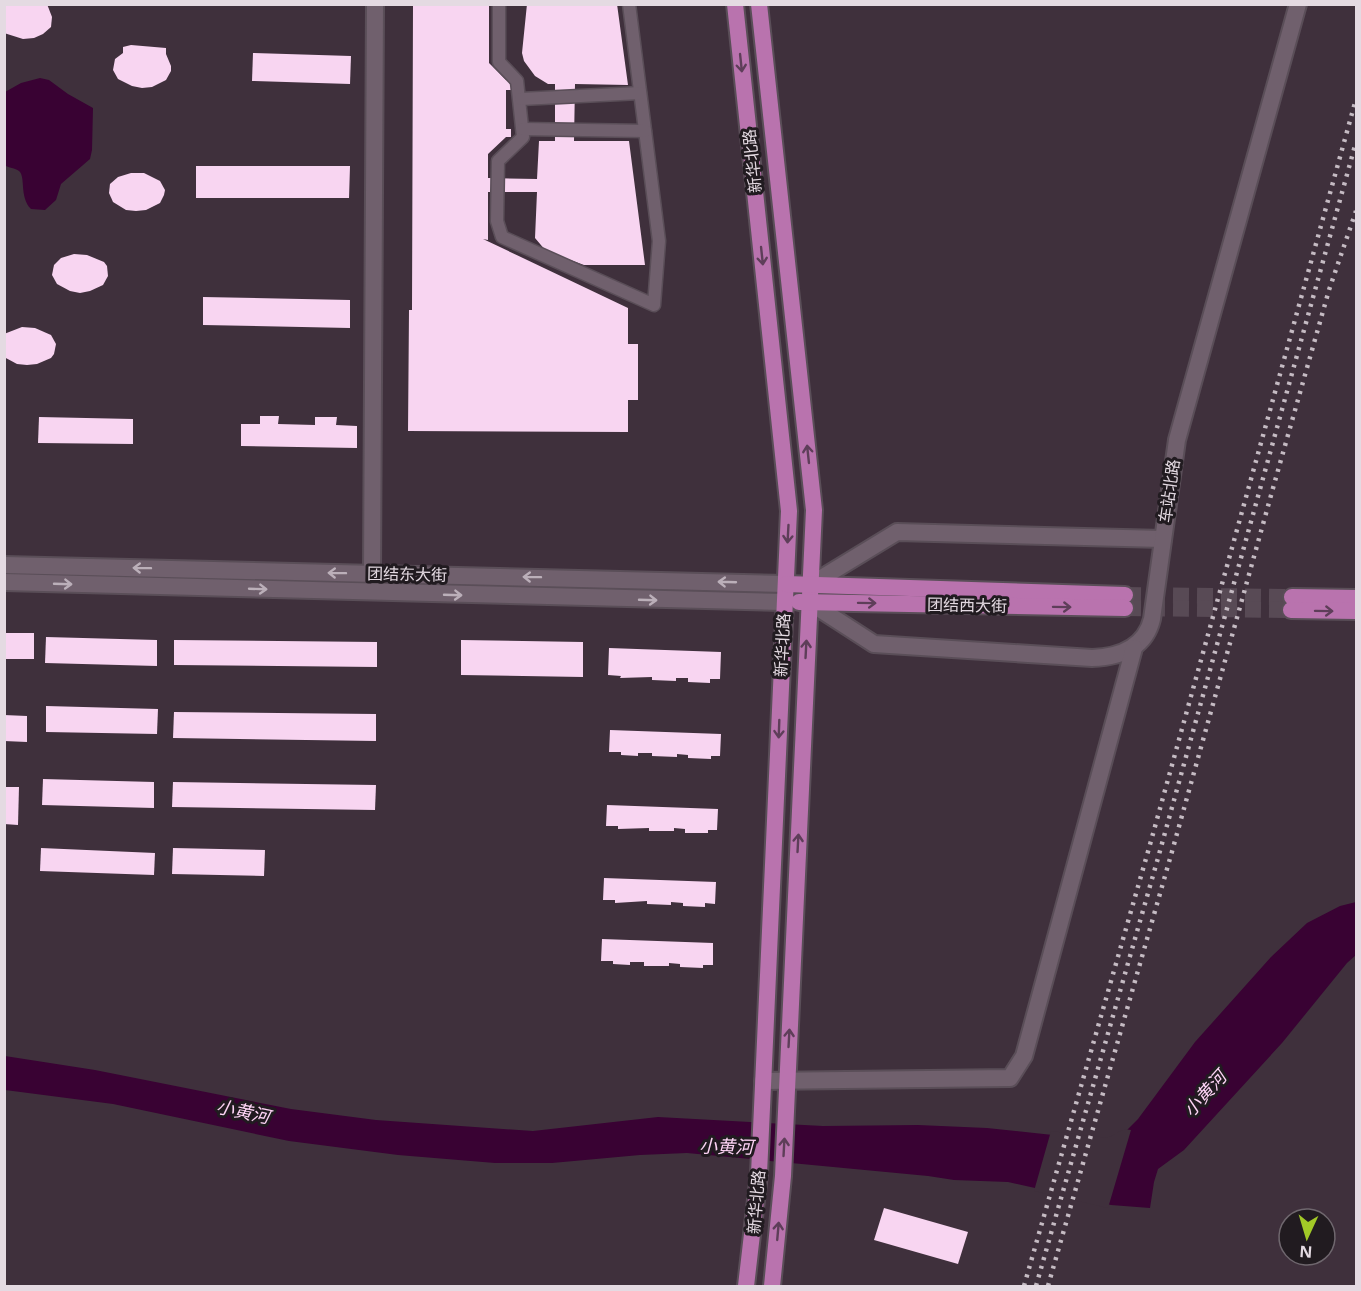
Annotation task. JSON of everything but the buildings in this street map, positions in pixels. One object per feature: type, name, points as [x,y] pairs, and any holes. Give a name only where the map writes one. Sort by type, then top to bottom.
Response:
[{"type":"main road","name":"新华北路","points":[[735,4],[789,511],[759,1174],[746,1287]]},
{"type":"main road","name":"新华北路","points":[[759,4],[814,510],[783,1176],[772,1287]]},
{"type":"main road","name":"团结东大街","points":[[786,584],[810,585]]},
{"type":"main road","name":"团结西大街","points":[[809,602],[1125,602],[810,585]]},
{"type":"main road","points":[[1356,598],[1292,604],[1356,611]]},
{"type":"main road","name":"团结东大街","points":[[784,602],[809,602]]},
{"type":"street","points":[[372,573],[375,4]]},
{"type":"street","points":[[499,4],[499,62],[518,81],[523,129],[523,137],[498,161],[497,221],[502,237],[654,305],[660,241],[629,4]]},
{"type":"street","name":"车站北路","points":[[787,1080],[1010,1078],[1024,1056],[1134,648],[1149,630],[1177,440],[1298,4]]},
{"type":"street","points":[[521,99],[640,93]]},
{"type":"street","points":[[523,129],[645,131]]},
{"type":"street","points":[[810,585],[897,532],[1163,539]]},
{"type":"street","name":"团结东大街","points":[[4,565],[786,584]]},
{"type":"street","name":"团结东大街","points":[[4,582],[784,602]]},
{"type":"street","points":[[809,602],[874,644],[1092,658],[1109,658],[1134,648]]},
{"type":"street","points":[[763,1081],[787,1080]]},
{"type":"water","points":[[40,78],[49,80],[93,108],[90,159],[61,184],[56,200],[45,210],[31,209],[25,199],[21,174],[4,165],[5,92],[21,83]]},
{"type":"water","name":"小黄河","points":[[1356,902],[1356,955],[1282,1043],[1184,1150],[1158,1169],[1150,1208],[1111,1205],[1008,1182],[954,1180],[687,1153],[552,1163],[495,1163],[398,1155],[289,1141],[113,1104],[5,1090],[5,1056],[95,1070],[291,1109],[376,1120],[533,1131],[658,1117],[823,1126],[918,1125],[987,1128],[1108,1141],[1125,1132],[1138,1119],[1195,1042],[1271,957],[1307,923],[1340,906]]},
{"type":"pier","points":[[1124,1129],[1131,1130],[1108,1208],[1034,1191],[1051,1131],[1108,1138]]},
{"type":"tunnel","points":[[1125,595],[1292,597]]},
{"type":"tunnel","points":[[1125,608],[1291,610]]},
{"type":"railway","points":[[1024,1286],[1151,841],[1356,99]]},
{"type":"railway","points":[[1036,1286],[1158,858],[1356,142]]},
{"type":"railway","points":[[1048,1286],[1329,290],[1356,211]]}]
